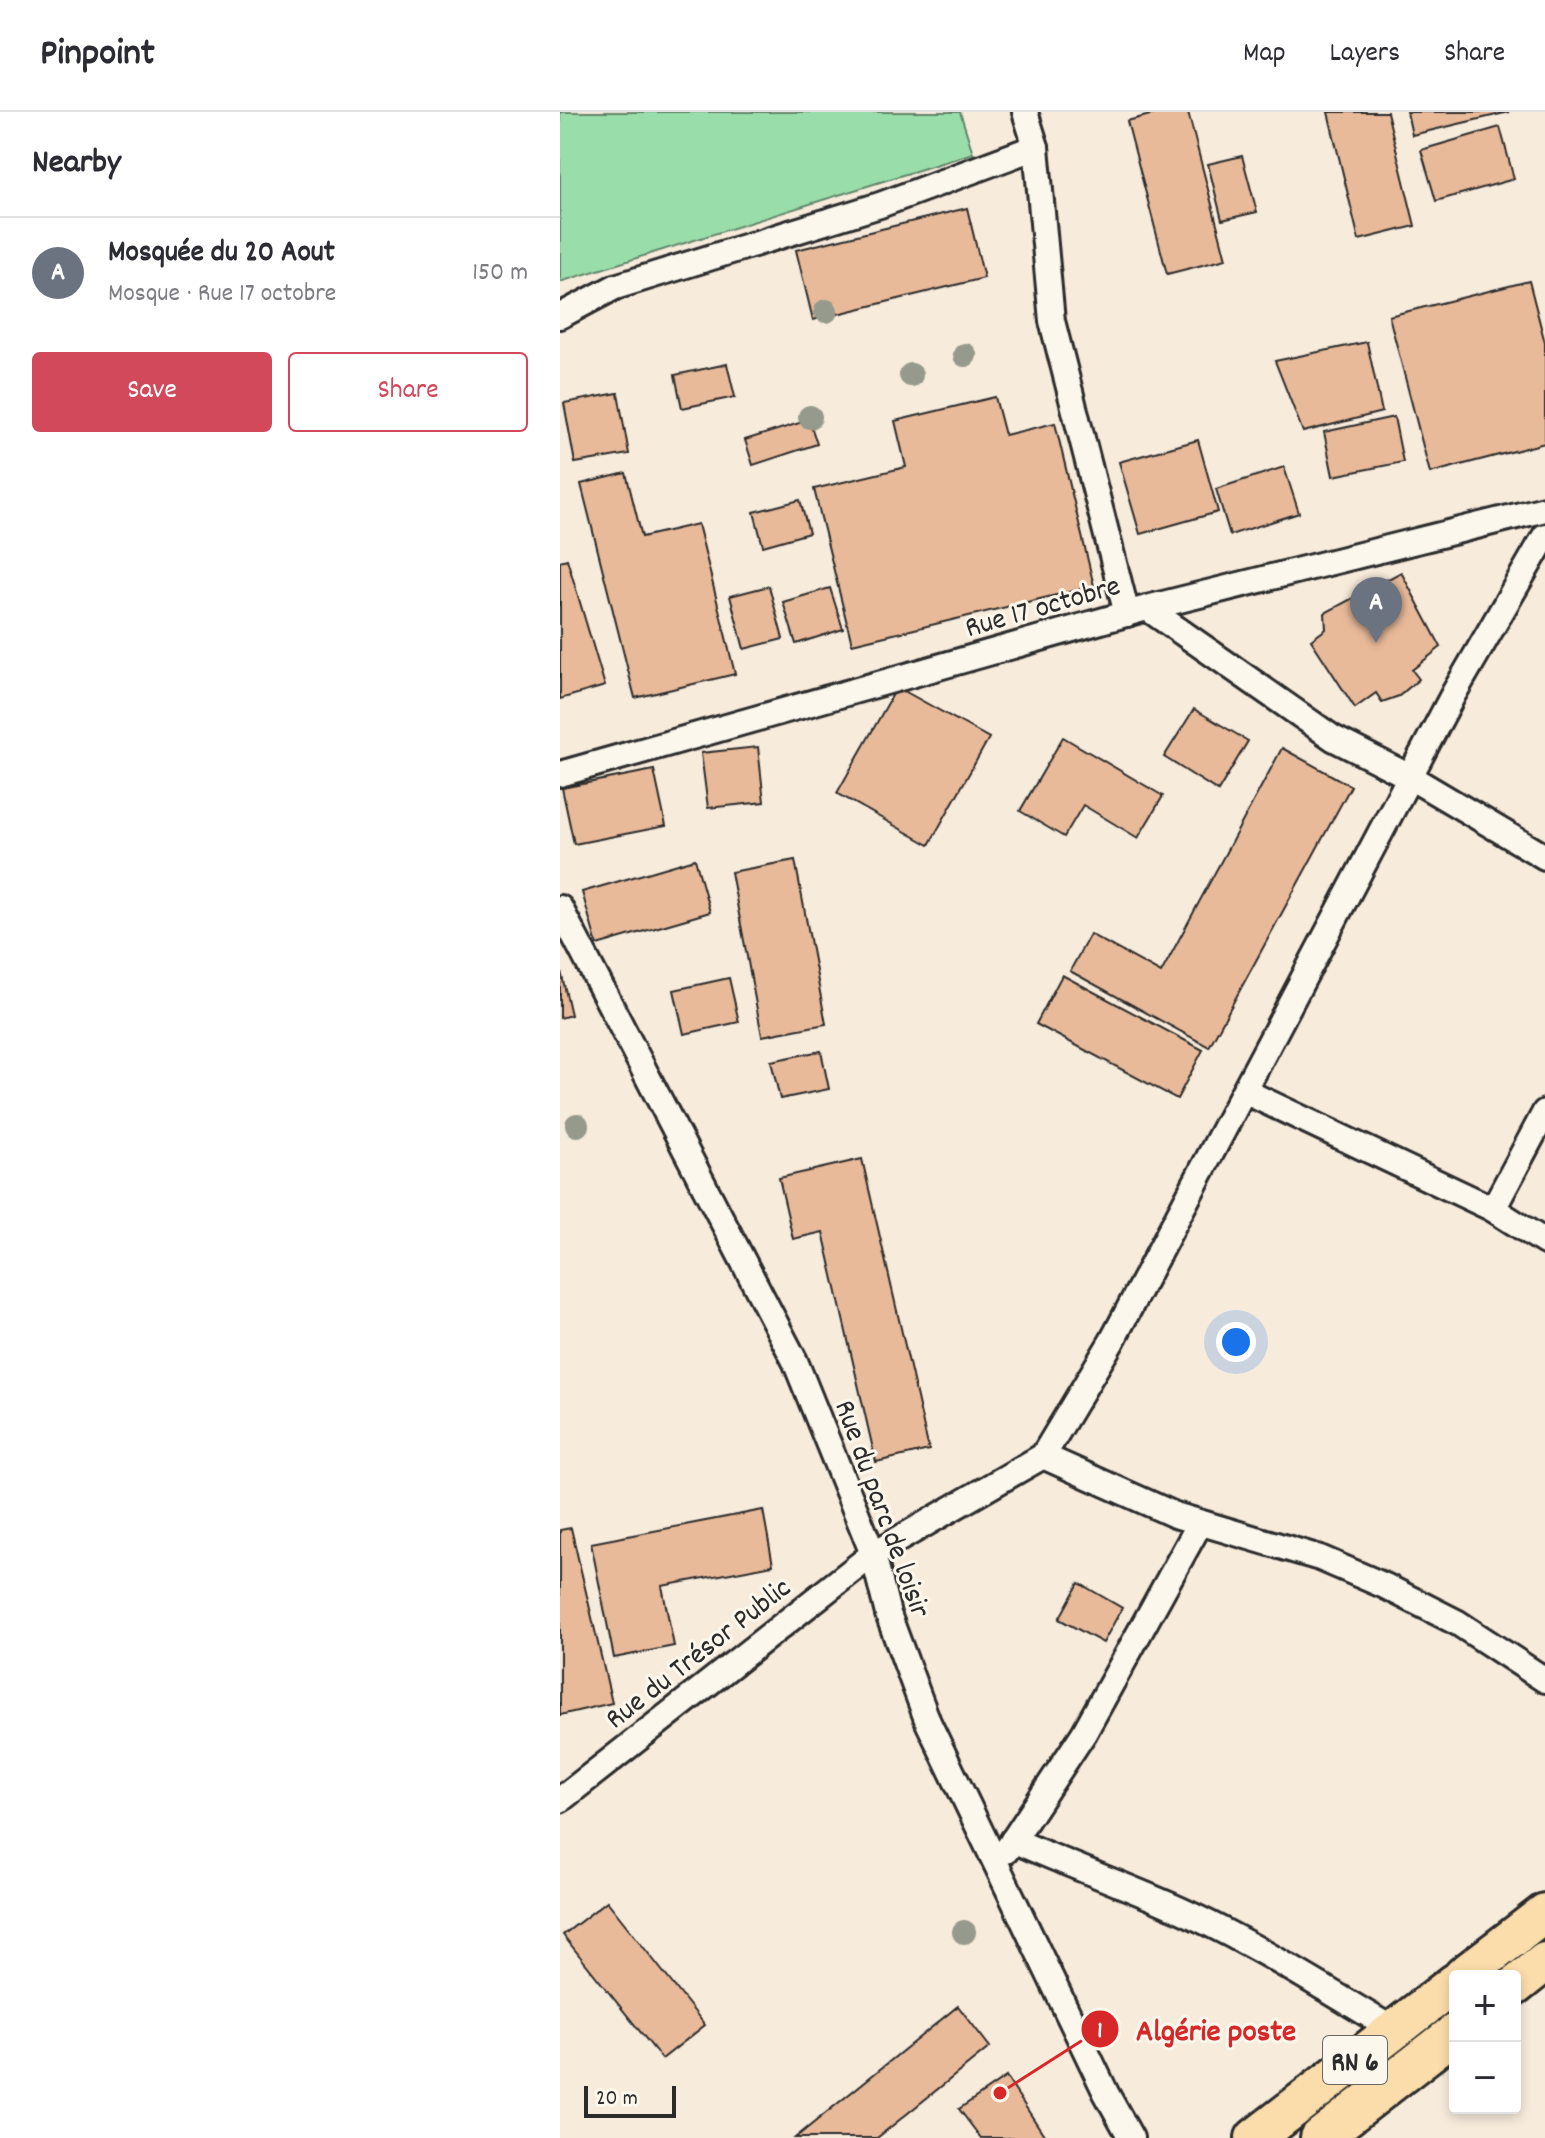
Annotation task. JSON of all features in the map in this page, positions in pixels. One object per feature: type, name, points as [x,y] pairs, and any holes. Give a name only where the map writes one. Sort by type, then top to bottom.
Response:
[{"type":"main road","points":[[1471,1970],[1545,1913]]},
{"type":"main road","points":[[1521,1981],[1545,1962]]},
{"type":"main road","name":"RN 6","points":[[1255,2138],[1449,1988]]},
{"type":"main road","name":"RN 6","points":[[1320,2138],[1449,2038]]},
{"type":"street","points":[[1025,112],[1036,147],[1052,321],[1137,611],[1333,738],[1410,777],[1545,857]]},
{"type":"street","points":[[560,316],[615,287],[880,205],[1036,147]]},
{"type":"street","name":"Rue 17 octobre","points":[[560,774],[1137,611],[1545,509]]},
{"type":"street","points":[[1545,536],[1454,693],[1112,1341],[1043,1456],[1175,1515],[1320,1558],[1385,1586],[1458,1623],[1545,1680]]},
{"type":"street","name":"Rue du parc de loisir","points":[[560,908],[795,1361],[873,1554],[888,1614],[928,1722],[1131,2138]]},
{"type":"street","points":[[1244,1091],[1493,1209],[1545,1242]]},
{"type":"street","points":[[1493,1209],[1545,1112]]},
{"type":"street","name":"Rue du Trésor Public","points":[[560,1800],[873,1554],[1043,1456]]},
{"type":"street","points":[[996,1866],[1084,1733],[1200,1523]]},
{"type":"street","points":[[1013,1840],[1098,1878],[1161,1901],[1270,1958],[1394,2030]]},
{"type":"green space","points":[[560,112],[960,112],[973,153],[560,282]]},
{"type":"building","points":[[1162,112],[1188,112],[1226,259],[1167,274],[1127,121]]},
{"type":"building","points":[[1328,112],[1387,112],[1415,226],[1359,240]]},
{"type":"building","points":[[1407,112],[1509,112],[1412,135]]},
{"type":"building","points":[[1500,127],[1514,179],[1436,201],[1421,150]]},
{"type":"building","points":[[1242,156],[1257,212],[1222,220],[1208,164]]},
{"type":"building","points":[[967,208],[984,278],[813,320],[796,250]]},
{"type":"building","points":[[1529,281],[1545,343],[1545,443],[1430,473],[1389,316]]},
{"type":"building","points":[[1367,342],[1382,412],[1303,432],[1275,361]]},
{"type":"building","points":[[727,364],[735,397],[682,408],[675,375]]},
{"type":"building","points":[[618,393],[629,454],[575,463],[564,403]]},
{"type":"building","points":[[995,397],[1005,435],[1055,423],[1094,586],[852,644],[814,489],[906,467],[895,421]]},
{"type":"building","points":[[1394,417],[1403,462],[1333,476],[1324,432]]},
{"type":"building","points":[[809,420],[817,444],[753,465],[745,440]]},
{"type":"building","points":[[1198,440],[1218,512],[1140,534],[1119,462]]},
{"type":"building","points":[[1284,467],[1299,513],[1230,535],[1216,489]]},
{"type":"building","points":[[626,473],[642,537],[698,524],[735,674],[635,698],[581,484]]},
{"type":"building","points":[[800,500],[809,533],[763,546],[754,512]]},
{"type":"building","points":[[567,559],[605,686],[560,699],[560,561]]},
{"type":"building","points":[[1401,572],[1441,647],[1412,670],[1419,679],[1399,696],[1382,702],[1376,693],[1355,708],[1311,640],[1326,629],[1325,613]]},
{"type":"building","points":[[769,586],[783,639],[744,649],[730,596]]},
{"type":"building","points":[[830,588],[843,629],[796,644],[783,602]]},
{"type":"building","points":[[897,687],[989,738],[929,845],[837,793]]},
{"type":"building","points":[[1194,709],[1248,741],[1218,791],[1164,757]]},
{"type":"building","points":[[1063,737],[1163,796],[1138,838],[1083,805],[1064,837],[1020,811]]},
{"type":"building","points":[[758,747],[764,802],[708,808],[701,753]]},
{"type":"building","points":[[1282,748],[1351,786],[1209,1047],[1070,971],[1090,934],[1161,973]]},
{"type":"building","points":[[654,770],[666,826],[574,844],[562,788]]},
{"type":"building","points":[[695,859],[710,912],[597,945],[582,892]]},
{"type":"building","points":[[795,860],[826,1024],[762,1036],[731,872]]},
{"type":"building","points":[[560,967],[571,1015],[560,1018]]},
{"type":"building","points":[[1062,975],[1203,1050],[1177,1099],[1036,1024]]},
{"type":"building","points":[[729,978],[739,1022],[684,1034],[674,990]]},
{"type":"building","points":[[821,1051],[829,1089],[780,1099],[771,1061]]},
{"type":"building","points":[[862,1159],[929,1450],[876,1462],[823,1232],[793,1239],[779,1178]]},
{"type":"building","points":[[763,1510],[773,1565],[662,1586],[674,1646],[614,1658],[591,1543]]},
{"type":"building","points":[[571,1528],[612,1703],[560,1715],[560,1530]]},
{"type":"building","points":[[1079,1583],[1122,1608],[1103,1643],[1059,1619]]},
{"type":"building","points":[[607,1901],[705,2025],[662,2059],[563,1935]]},
{"type":"building","points":[[958,2006],[990,2047],[877,2138],[795,2138]]},
{"type":"building","points":[[1006,2077],[1046,2138],[981,2138],[959,2109]]},
{"type":"place","name":"Mosquée du 20 Aout","points":[[1376,643]]},
{"type":"place","name":"Algérie poste","points":[[1000,2093]]}]
